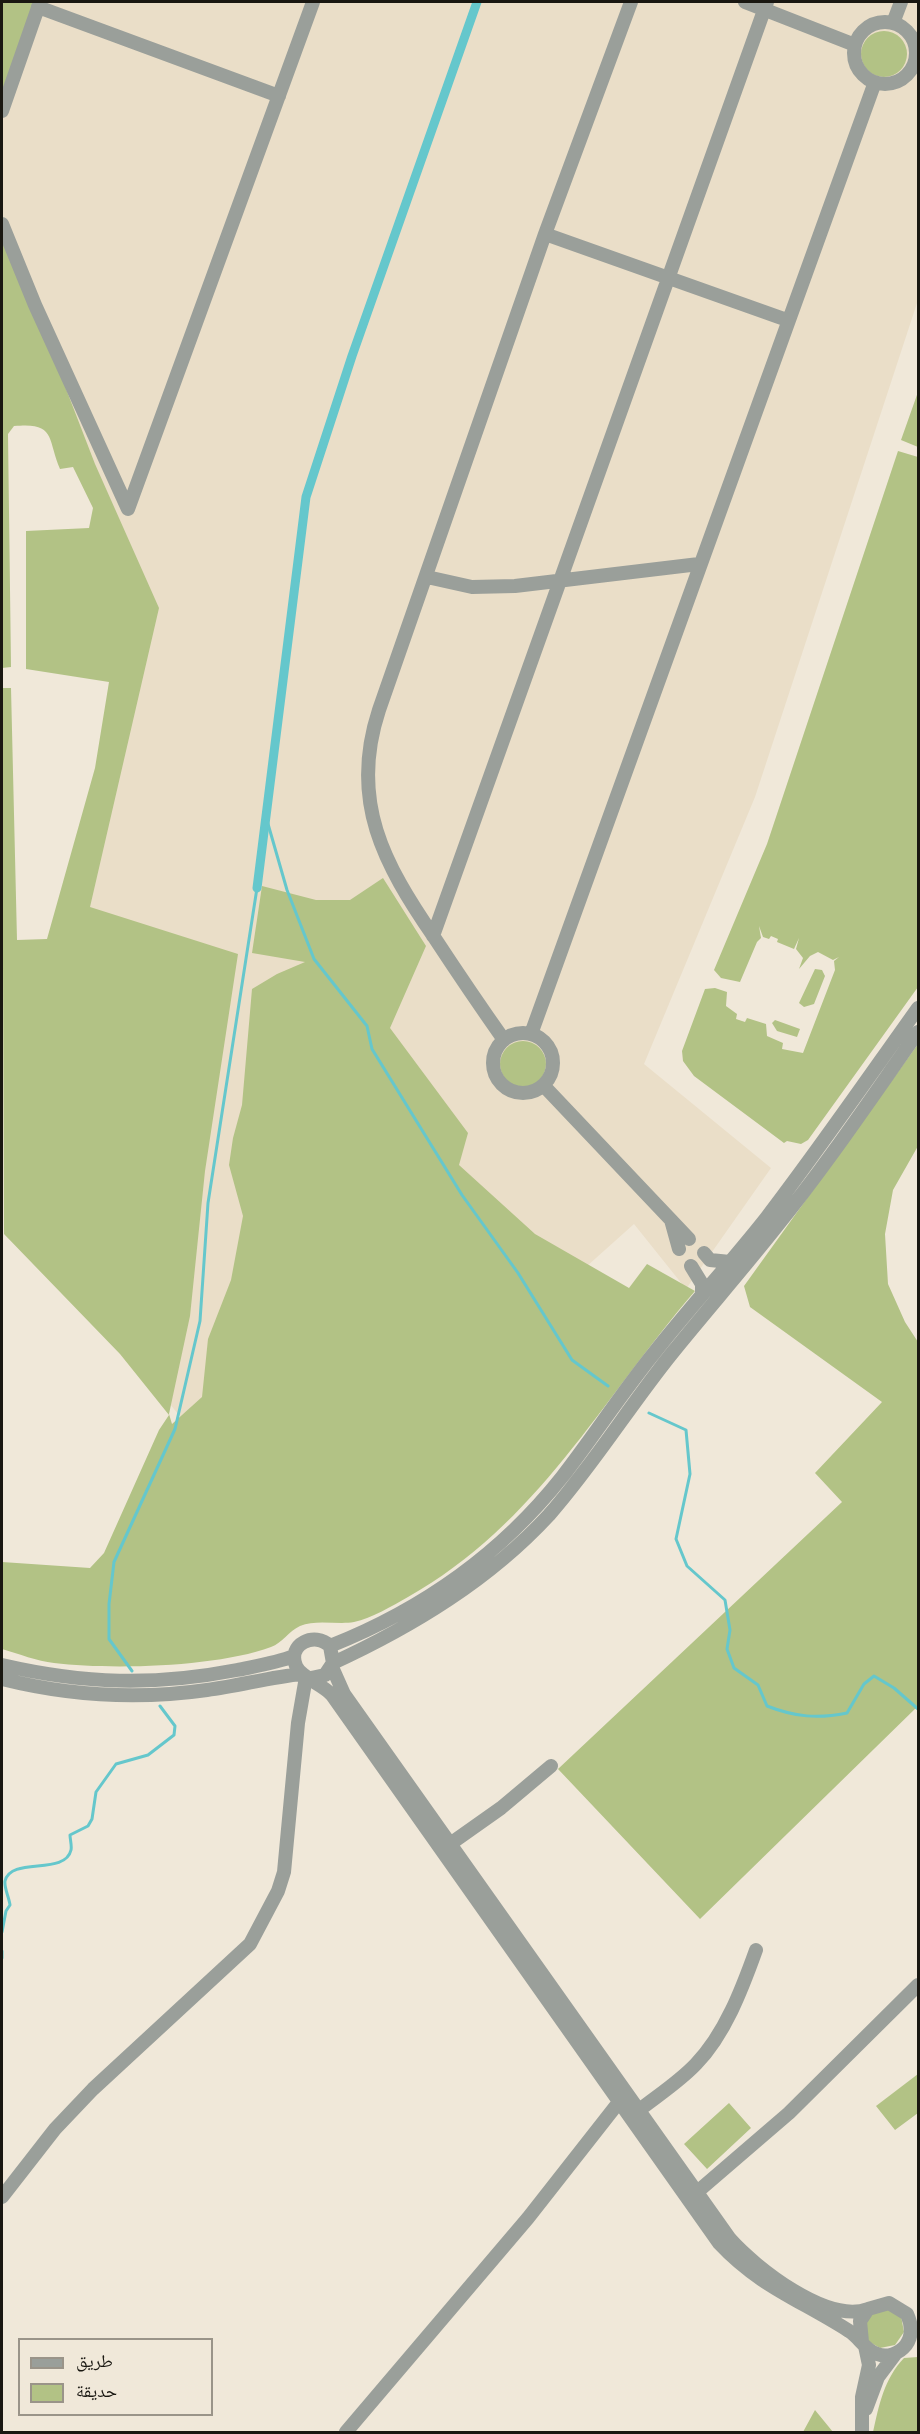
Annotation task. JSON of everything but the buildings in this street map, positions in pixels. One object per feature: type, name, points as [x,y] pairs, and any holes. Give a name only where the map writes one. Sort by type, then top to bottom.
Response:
[{"type":"street","points":[[2,224],[35,305],[128,509],[313,2]]},
{"type":"street","points":[[504,1040],[411,903],[380,847],[369,796],[367,764],[372,730],[545,234],[631,2]]},
{"type":"street","points":[[745,2],[766,5],[855,45]]},
{"type":"street","points":[[893,23],[901,2]]},
{"type":"street","points":[[2,111],[39,4],[279,96]]},
{"type":"street","points":[[433,936],[766,5]]},
{"type":"street","points":[[883,22],[893,23],[908,33],[915,50],[915,59],[912,68],[900,80],[892,83],[875,82],[860,72],[854,55],[855,45],[865,29],[883,22]]},
{"type":"street","points":[[531,1034],[787,320],[875,82]]},
{"type":"street","points":[[545,234],[787,320]]},
{"type":"street","points":[[427,577],[472,587],[560,581],[699,564]]},
{"type":"street","points":[[814,1164],[918,1008]]},
{"type":"street","points":[[330,1646],[385,1622],[440,1589],[479,1562],[514,1530],[561,1478],[635,1377],[712,1283],[804,1177],[918,1032]]},
{"type":"street","points":[[517,1034],[531,1034],[546,1044],[551,1052],[553,1070],[544,1086],[527,1094],[508,1090],[500,1084],[493,1066],[497,1047],[504,1040],[517,1034]]},
{"type":"street","points":[[544,1086],[689,1239]]},
{"type":"street","points":[[2,1679],[60,1692],[129,1696],[207,1690],[306,1676],[321,1677],[332,1665],[391,1635],[450,1599],[492,1568],[531,1533],[585,1471],[647,1385],[777,1226],[804,1177]]},
{"type":"street","points":[[671,1220],[679,1249]]},
{"type":"street","points":[[712,1283],[707,1256],[730,1262]]},
{"type":"street","points":[[691,1266],[702,1284],[702,1295]]},
{"type":"street","points":[[864,2414],[878,2376],[899,2351],[910,2336],[914,2323],[896,2305],[882,2303],[855,2313],[843,2311],[802,2295],[775,2279],[740,2250],[696,2193],[446,1847],[332,1695],[296,1666],[294,1656],[298,1646],[311,1638],[322,1640],[330,1646],[332,1665],[344,1694],[446,1847],[700,2220],[729,2254],[767,2285],[847,2330],[882,2356],[899,2351],[918,2348]]},
{"type":"street","points":[[2,1665],[52,1676],[147,1682],[204,1676],[294,1656]]},
{"type":"street","points":[[2,2197],[55,2129],[93,2089],[234,1961],[261,1927],[284,1872],[298,1723],[306,1676]]},
{"type":"street","points":[[446,1847],[501,1808],[551,1766]]},
{"type":"street","points":[[638,2112],[686,2074],[705,2053],[735,2000],[756,1950]]},
{"type":"street","points":[[696,2193],[789,2113],[918,1985]]},
{"type":"street","points":[[346,2433],[528,2218],[619,2102]]},
{"type":"street","points":[[862,2433],[864,2414],[862,2397],[869,2365],[860,2321],[868,2309]]},
{"type":"shaded area","points":[[2,2],[918,2],[918,300],[755,797],[644,1064],[771,1168],[686,1289],[634,1224],[577,1275],[250,1504],[170,1404],[10,1229],[149,617],[2,242]]},
{"type":"green space","points":[[2,2],[37,2],[2,109]]},
{"type":"green space","points":[[884,31],[900,38],[907,54],[900,70],[884,77],[868,70],[861,54],[868,38]]},
{"type":"green space","points":[[2,223],[95,464],[159,608],[90,907],[238,954],[205,1171],[190,1316],[169,1414],[172,1424],[202,1397],[208,1339],[231,1280],[243,1216],[229,1165],[233,1138],[242,1105],[252,989],[277,974],[305,962],[252,953],[262,886],[316,900],[350,900],[383,878],[426,946],[390,1028],[468,1133],[459,1165],[535,1234],[629,1288],[647,1264],[695,1291],[565,1458],[531,1497],[494,1534],[454,1567],[408,1597],[368,1618],[348,1623],[306,1624],[296,1628],[271,1647],[222,1659],[164,1665],[78,1665],[41,1661],[2,1649],[2,1562],[90,1568],[104,1553],[159,1430],[169,1415],[120,1354],[4,1234],[2,688],[11,688],[17,940],[47,939],[95,768],[109,682],[26,669],[26,531],[89,528],[93,508],[73,467],[60,469],[48,434],[44,430],[28,425],[14,426],[8,434],[11,667],[2,668]]},
{"type":"green space","points":[[918,392],[918,447],[901,440]]},
{"type":"green space","points":[[898,451],[918,457],[918,987],[808,1140],[801,1144],[787,1141],[784,1143],[694,1076],[683,1061],[682,1051],[705,989],[715,988],[727,992],[726,1006],[737,1014],[736,1019],[745,1022],[747,1018],[766,1024],[767,1036],[783,1043],[782,1049],[803,1053],[835,970],[834,961],[839,957],[833,960],[818,952],[810,956],[799,969],[803,958],[796,949],[799,938],[794,949],[777,942],[778,939],[771,936],[769,939],[763,937],[759,926],[761,938],[757,942],[740,982],[721,978],[714,970],[767,844]]},
{"type":"green space","points":[[815,969],[822,970],[825,976],[814,1004],[804,1007],[799,1003]]},
{"type":"green space","points":[[775,1020],[800,1029],[797,1037],[777,1031],[772,1023]]},
{"type":"green space","points":[[523,1041],[539,1048],[546,1064],[539,1080],[523,1087],[507,1080],[500,1064],[507,1048]]},
{"type":"green space","points":[[918,1044],[918,1146],[893,1190],[885,1234],[888,1284],[905,1322],[918,1342],[918,1706],[700,1919],[558,1769],[842,1502],[815,1473],[882,1402],[750,1307],[744,1286]]},
{"type":"green space","points":[[918,2074],[918,2113],[895,2130],[876,2106]]},
{"type":"green space","points":[[729,2103],[751,2128],[707,2169],[684,2144]]},
{"type":"green space","points":[[888,2307],[901,2316],[904,2332],[895,2345],[880,2348],[866,2340],[866,2316]]},
{"type":"green space","points":[[918,2357],[918,2432],[873,2432],[880,2402],[897,2366],[904,2358]]},
{"type":"green space","points":[[815,2410],[833,2432],[803,2432]]},
{"type":"waterway","points":[[257,888],[306,497],[352,356],[477,2]]},
{"type":"waterway","points":[[266,817],[287,890],[314,959],[367,1026],[372,1049],[462,1195],[518,1273],[572,1360],[608,1386]]},
{"type":"waterway","points":[[132,1671],[109,1639],[109,1604],[114,1562],[175,1429],[200,1321],[208,1203],[257,888]]},
{"type":"waterway","points":[[649,1413],[686,1430],[690,1474],[676,1539],[687,1566],[725,1600],[730,1630],[727,1649],[734,1668],[758,1685],[767,1706],[787,1713],[807,1716],[847,1713],[864,1684],[874,1676],[894,1688],[918,1709]]},
{"type":"waterway","points":[[2,1932],[6,1911],[10,1905],[5,1884],[9,1874],[17,1869],[49,1865],[67,1858],[71,1850],[70,1835],[88,1826],[92,1819],[96,1792],[116,1764],[148,1755],[174,1735],[175,1726],[160,1706]]},
{"type":"waterway","points":[[2,1951],[2,1958]]}]
